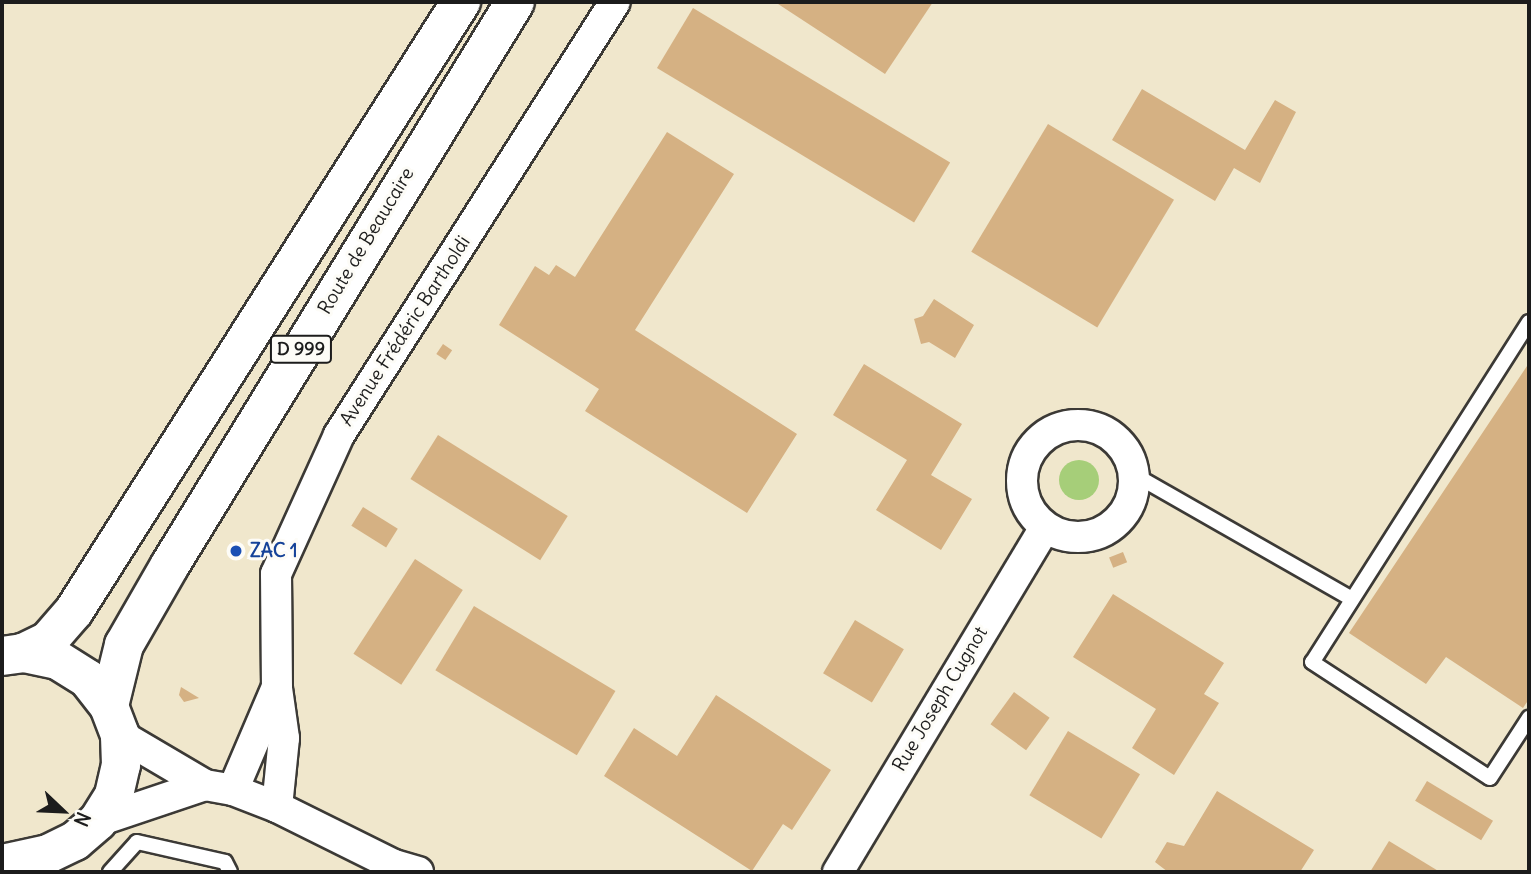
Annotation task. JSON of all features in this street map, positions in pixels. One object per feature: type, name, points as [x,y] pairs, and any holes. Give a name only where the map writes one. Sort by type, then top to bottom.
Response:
[{"type":"main road","name":"D 999","points":[[12,654],[48,641],[74,611],[461,2]]},
{"type":"main road","name":"Route de Beaucaire","points":[[7,859],[66,846],[98,821],[114,795],[121,765],[115,721],[124,645],[514,2]]},
{"type":"main road","points":[[12,654],[57,660],[78,672],[115,721]]},
{"type":"street","name":"Avenue Frédéric Bartholdi","points":[[277,807],[284,738],[276,688],[276,574],[339,435],[615,2]]},
{"type":"street","points":[[1066,426],[1102,431],[1128,457],[1133,474],[1129,501],[1114,524],[1080,537],[1045,527],[1024,497],[1021,479],[1035,445],[1049,433],[1066,426]]},
{"type":"street","name":"Rue Joseph Cugnot","points":[[838,872],[1045,527]]},
{"type":"street","name":"Avenue Frédéric Bartholdi","points":[[219,787],[276,688]]},
{"type":"street","points":[[115,721],[219,787],[277,807],[394,865],[418,872]]},
{"type":"street","points":[[98,821],[219,787]]},
{"type":"lane","points":[[1529,321],[1312,662],[1490,778],[1529,718]]},
{"type":"lane","points":[[1133,474],[1353,598]]},
{"type":"lane","points":[[110,872],[137,842],[225,862],[230,872]]},
{"type":"green space","points":[[1079,460],[1093,466],[1099,480],[1093,494],[1079,500],[1065,494],[1059,480],[1065,466]]},
{"type":"building","points":[[775,2],[933,2],[885,74]]},
{"type":"building","points":[[693,8],[950,163],[914,223],[657,68]]},
{"type":"building","points":[[1142,89],[1245,150],[1275,100],[1296,112],[1260,183],[1234,168],[1215,201],[1112,140]]},
{"type":"building","points":[[1048,124],[1174,200],[1097,327],[971,252]]},
{"type":"building","points":[[667,132],[734,174],[635,330],[797,434],[747,513],[585,411],[599,389],[499,325],[535,266],[549,275],[556,265],[575,277]]},
{"type":"building","points":[[934,299],[974,325],[955,358],[929,342],[921,344],[914,319],[923,316]]},
{"type":"building","points":[[443,344],[452,350],[445,360],[436,354]]},
{"type":"building","points":[[1529,363],[1529,699],[1523,708],[1446,657],[1426,684],[1349,633]]},
{"type":"building","points":[[864,364],[962,424],[931,475],[972,499],[941,550],[876,510],[907,460],[833,415]]},
{"type":"building","points":[[438,435],[568,516],[540,560],[410,479]]},
{"type":"building","points":[[363,507],[398,529],[386,547],[351,526]]},
{"type":"building","points":[[1123,552],[1127,562],[1113,568],[1109,558]]},
{"type":"building","points":[[415,559],[463,590],[401,685],[353,654]]},
{"type":"building","points":[[1113,594],[1224,663],[1204,694],[1219,703],[1174,775],[1132,748],[1156,709],[1073,657]]},
{"type":"building","points":[[474,606],[615,691],[577,755],[435,670]]},
{"type":"building","points":[[855,620],[904,649],[872,703],[823,673]]},
{"type":"building","points":[[181,687],[199,698],[184,702],[179,695]]},
{"type":"building","points":[[1014,692],[1050,718],[1026,750],[990,724]]},
{"type":"building","points":[[716,695],[831,770],[792,830],[783,824],[752,871],[604,776],[634,728],[677,756]]},
{"type":"building","points":[[1068,731],[1140,774],[1101,839],[1029,795]]},
{"type":"building","points":[[1427,781],[1493,821],[1481,840],[1415,801]]},
{"type":"building","points":[[1217,791],[1314,850],[1300,872],[1168,872],[1155,862],[1167,842],[1184,846]]},
{"type":"building","points":[[1389,841],[1440,872],[1370,872]]},
{"type":"place","name":"ZAC 1","points":[[236,551]]}]
